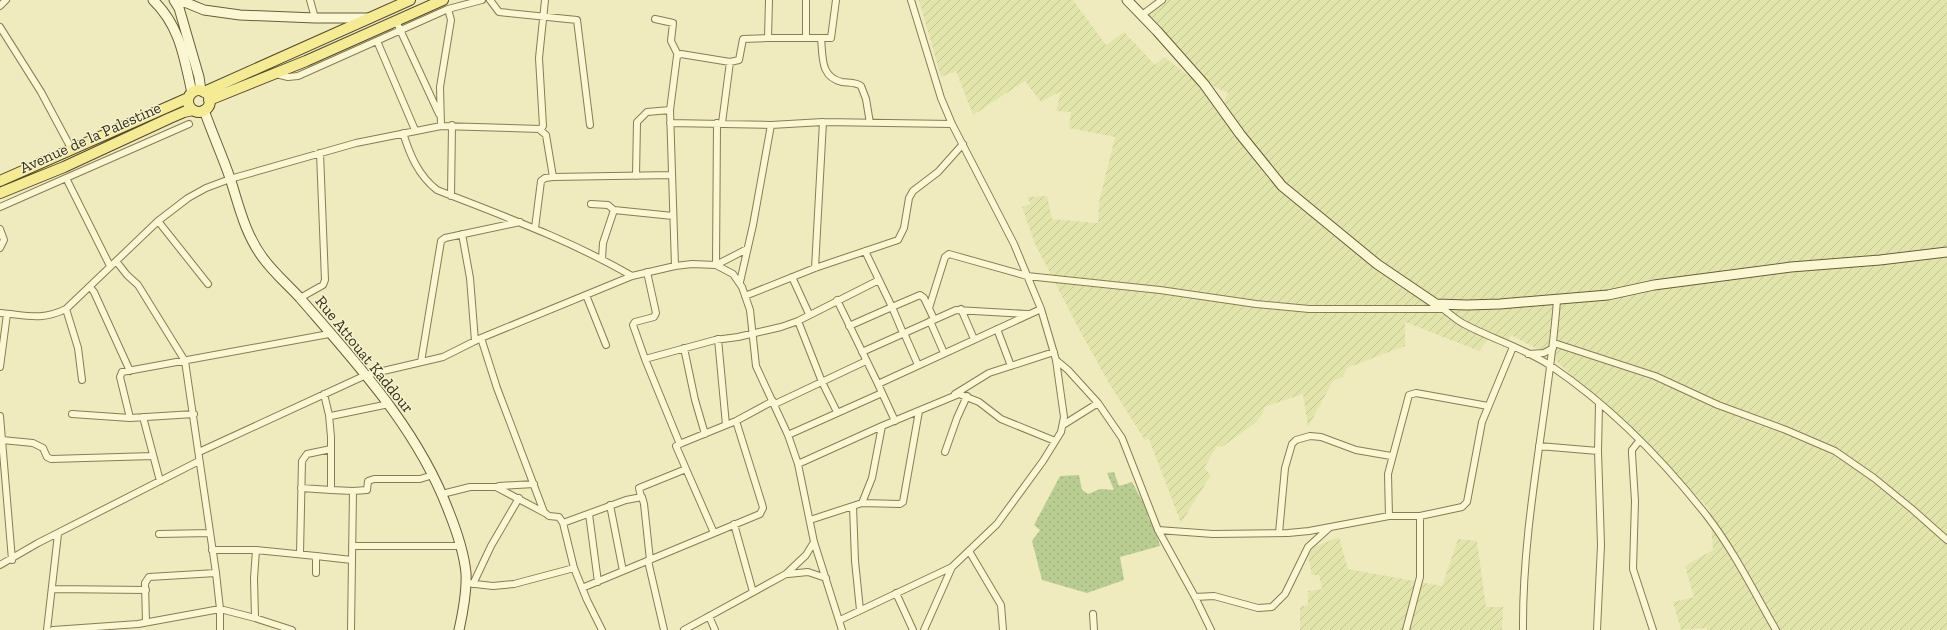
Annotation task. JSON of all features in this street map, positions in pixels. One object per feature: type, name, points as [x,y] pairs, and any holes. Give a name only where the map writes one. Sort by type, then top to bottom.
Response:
[{"type":"main road","points":[[193,110],[189,105],[199,95],[409,0]]},
{"type":"main road","points":[[199,95],[275,74],[399,25],[442,0]]},
{"type":"main road","points":[[199,95],[208,106],[204,110]]},
{"type":"main road","name":"Avenue de la Palestine","points":[[0,181],[199,95]]},
{"type":"main road","name":"Avenue de la Palestine","points":[[0,193],[184,112],[193,110],[199,112],[204,110]]},
{"type":"street","points":[[0,6],[6,0]]},
{"type":"street","points":[[153,0],[166,14],[175,29],[187,66],[199,95]]},
{"type":"street","points":[[174,0],[178,8],[199,77],[199,95]]},
{"type":"street","points":[[174,0],[204,10],[225,13],[316,18],[370,18]]},
{"type":"street","points":[[310,0],[316,18]]},
{"type":"street","points":[[275,74],[288,77],[298,76],[377,41],[399,25],[465,2],[482,0]]},
{"type":"street","points":[[490,0],[499,12],[575,19],[578,22],[590,125]]},
{"type":"street","points":[[540,130],[543,126],[539,58],[545,0]]},
{"type":"street","points":[[768,38],[769,0]]},
{"type":"street","points":[[806,0],[806,38]]},
{"type":"street","points":[[678,55],[681,54],[730,62],[740,58],[742,41],[744,38],[828,38],[832,36],[836,0]]},
{"type":"street","points":[[840,620],[952,567],[997,524],[1043,461],[1063,426],[1064,417],[1056,360],[1040,309],[1014,244],[952,124],[935,79],[920,25],[911,0]]},
{"type":"street","points":[[1127,0],[1204,84],[1240,134],[1282,186],[1377,264],[1444,309],[1463,324],[1550,366],[1599,404],[1639,441],[1661,463],[1707,517],[1734,556],[1776,630]]},
{"type":"street","points":[[1142,15],[1162,0]]},
{"type":"street","points":[[441,126],[440,87],[451,20],[448,9]]},
{"type":"street","points":[[655,19],[673,23],[671,41],[678,55],[670,110],[675,266]]},
{"type":"street","points":[[399,25],[440,117]]},
{"type":"street","points":[[0,27],[41,92],[72,150]]},
{"type":"street","points":[[821,38],[824,62],[828,75],[834,80],[861,86],[866,99],[870,123]]},
{"type":"street","points":[[377,41],[415,130]]},
{"type":"street","points":[[716,265],[720,123],[730,62]]},
{"type":"street","name":"Rue Attouat Kaddour","points":[[204,110],[230,178],[241,217],[264,259],[366,374],[415,442],[433,475],[454,523],[470,583],[459,630]]},
{"type":"street","points":[[636,176],[637,122],[647,112],[670,110]]},
{"type":"street","points":[[670,123],[772,125],[823,122],[952,124]]},
{"type":"street","points":[[815,268],[823,122]]},
{"type":"street","points":[[0,207],[189,124]]},
{"type":"street","points":[[451,196],[452,125]]},
{"type":"street","points":[[0,313],[27,317],[40,317],[55,314],[66,309],[158,221],[188,198],[206,188],[230,178],[320,153],[415,130],[441,126],[452,125],[540,130],[546,135],[553,177]]},
{"type":"street","points":[[740,282],[772,125]]},
{"type":"street","points":[[403,133],[419,172],[427,183],[437,190],[535,228],[602,259],[632,276]]},
{"type":"street","points":[[745,296],[815,268],[898,240],[904,228],[909,198],[913,191],[938,172],[963,144]]},
{"type":"street","points":[[92,153],[96,164]]},
{"type":"street","points":[[300,298],[323,284],[325,280],[320,153]]},
{"type":"street","points":[[535,228],[541,181],[545,178],[672,176]]},
{"type":"street","points":[[66,178],[110,266]]},
{"type":"street","points":[[591,204],[608,205],[614,210],[673,216]]},
{"type":"street","points":[[602,259],[603,243],[614,210]]},
{"type":"street","points":[[158,221],[208,284]]},
{"type":"street","points":[[421,362],[439,243],[442,239],[521,222]]},
{"type":"street","points":[[0,229],[4,240],[0,248]]},
{"type":"street","points":[[462,234],[470,278],[478,340],[545,513]]},
{"type":"street","points":[[716,265],[747,249]]},
{"type":"street","points":[[865,251],[892,306],[918,365]]},
{"type":"street","points":[[1436,304],[1467,305],[1557,300],[1608,295],[1654,285],[1791,267],[1880,260],[1947,252]]},
{"type":"street","points":[[929,308],[943,262],[947,255],[1027,276],[1146,288],[1295,308],[1444,309]]},
{"type":"street","points":[[116,261],[138,285],[186,361],[216,573],[220,609],[220,630]]},
{"type":"street","points":[[200,452],[366,374],[443,357],[478,340],[632,276],[675,266],[692,264],[716,265],[733,274],[740,282],[750,310],[756,366],[761,380],[774,402],[798,464],[814,542],[842,630]]},
{"type":"street","points":[[647,272],[656,313],[654,316],[635,322],[633,325],[676,438],[678,442],[682,443]]},
{"type":"street","points":[[792,278],[809,314]]},
{"type":"street","points":[[645,359],[718,339],[752,334],[798,321],[809,314],[879,280]]},
{"type":"street","points":[[90,287],[94,292],[130,371]]},
{"type":"street","points":[[586,294],[606,345]]},
{"type":"street","points":[[849,326],[920,295],[924,298],[929,308],[944,353]]},
{"type":"street","points":[[837,300],[895,421]]},
{"type":"street","points":[[1522,630],[1528,544],[1539,446],[1554,346],[1557,300]]},
{"type":"street","points":[[66,309],[78,348],[82,380]]},
{"type":"street","points":[[862,352],[932,320],[961,309],[1028,314]]},
{"type":"street","points":[[961,309],[974,339]]},
{"type":"street","points":[[878,384],[1040,309]]},
{"type":"street","points":[[0,367],[7,314]]},
{"type":"street","points":[[798,321],[822,382],[837,412]]},
{"type":"street","points":[[997,329],[1011,366]]},
{"type":"street","points":[[130,418],[119,375],[122,372],[330,334]]},
{"type":"street","points":[[718,339],[726,425]]},
{"type":"street","points":[[1527,354],[1544,353],[1554,346]]},
{"type":"street","points":[[1554,346],[1655,376],[1718,405],[1786,430],[1835,451],[1885,487],[1947,540]]},
{"type":"street","points":[[1158,530],[1213,534],[1309,531],[1389,516],[1420,516],[1457,509],[1467,502],[1482,422],[1513,347]]},
{"type":"street","points":[[684,348],[695,400],[705,434]]},
{"type":"street","points":[[798,464],[882,426],[920,411],[953,395],[978,378],[1054,352]]},
{"type":"street","points":[[1056,360],[1068,370],[1098,403],[1122,438],[1158,530],[1196,597],[1211,630]]},
{"type":"street","points":[[714,533],[676,446],[736,421],[774,402],[822,382],[866,361]]},
{"type":"street","points":[[788,435],[882,393]]},
{"type":"street","points":[[1389,516],[1387,486],[1391,456],[1407,399],[1411,394],[1416,393],[1488,406]]},
{"type":"street","points":[[324,394],[329,415],[331,490]]},
{"type":"street","points":[[953,395],[959,394],[967,396],[1001,419],[1055,440]]},
{"type":"street","points":[[945,452],[957,418],[967,396]]},
{"type":"street","points":[[1063,426],[1098,403]]},
{"type":"street","points":[[329,415],[349,413],[389,404]]},
{"type":"street","points":[[1597,630],[1601,545],[1598,451],[1599,404]]},
{"type":"street","points":[[810,520],[862,503],[900,504],[903,502],[920,411]]},
{"type":"street","points":[[72,414],[130,418],[194,414]]},
{"type":"street","points":[[0,416],[12,560]]},
{"type":"street","points":[[143,417],[160,481]]},
{"type":"street","points":[[582,588],[760,514],[763,508],[736,421]]},
{"type":"street","points":[[862,503],[872,478],[882,426]]},
{"type":"street","points":[[1279,533],[1285,468],[1292,444],[1296,440],[1310,436],[1321,437],[1356,450],[1391,456]]},
{"type":"street","points":[[2,440],[34,443],[43,448],[47,457],[51,459],[153,456]]},
{"type":"street","points":[[1639,441],[1635,444],[1632,454],[1635,502],[1634,569],[1653,630]]},
{"type":"street","points":[[1539,446],[1598,451]]},
{"type":"street","points":[[300,554],[303,458],[311,453],[331,449]]},
{"type":"street","points":[[0,565],[12,560],[38,543],[199,461]]},
{"type":"street","points":[[664,630],[649,560],[644,504],[639,488],[686,469]]},
{"type":"street","points":[[301,488],[353,491],[367,490],[368,481],[374,479],[420,479],[433,475]]},
{"type":"street","points":[[442,494],[470,487],[534,484]]},
{"type":"street","points":[[496,486],[550,516],[557,516],[563,523],[574,568],[602,630]]},
{"type":"street","points":[[351,630],[353,491]]},
{"type":"street","points":[[563,523],[610,505],[641,496]]},
{"type":"street","points":[[519,498],[470,583],[493,586],[514,584],[574,568]]},
{"type":"street","points":[[610,505],[623,571]]},
{"type":"street","points":[[853,506],[855,561],[860,610]]},
{"type":"street","points":[[589,514],[598,582]]},
{"type":"street","points":[[1406,630],[1420,577],[1420,516]]},
{"type":"street","points":[[734,524],[753,592]]},
{"type":"street","points":[[1196,597],[1212,596],[1258,608],[1272,607],[1285,594],[1308,547],[1331,526]]},
{"type":"street","points":[[159,534],[210,533]]},
{"type":"street","points":[[47,630],[58,534]]},
{"type":"street","points":[[684,630],[786,574],[806,555],[814,542]]},
{"type":"street","points":[[352,546],[460,546]]},
{"type":"street","points":[[212,550],[256,550],[352,560]]},
{"type":"street","points":[[255,618],[254,578],[256,550]]},
{"type":"street","points":[[969,551],[1001,605],[1003,630]]},
{"type":"street","points":[[316,556],[316,573]]},
{"type":"street","points":[[924,630],[952,567]]},
{"type":"street","points":[[786,574],[808,572],[826,578]]},
{"type":"street","points":[[146,622],[145,583],[149,577],[216,573]]},
{"type":"street","points":[[52,589],[146,590]]},
{"type":"street","points":[[896,593],[913,630]]},
{"type":"street","points":[[53,630],[137,627],[146,622],[220,609],[292,630]]},
{"type":"street","points":[[1093,614],[1094,630]]},
{"type":"street","points":[[709,616],[715,630]]},
{"type":"green space","points":[[919,0],[1073,0],[1106,45],[1124,32],[1155,65],[1164,57],[1224,102],[1228,93],[1208,84],[1148,14],[1166,0],[1947,0],[1947,630],[1707,630],[1707,628],[1681,630],[1673,602],[1694,597],[1685,566],[1713,550],[1710,510],[1652,449],[1552,357],[1511,335],[1504,347],[1490,337],[1479,351],[1405,322],[1405,346],[1347,368],[1343,377],[1333,381],[1308,427],[1303,394],[1264,407],[1263,413],[1255,423],[1222,447],[1217,446],[1204,468],[1211,475],[1181,523],[1149,439],[1145,440],[1110,385],[1080,331],[1035,244],[1022,207],[1031,204],[1027,197],[1047,196],[1052,219],[1098,223],[1099,202],[1115,137],[1069,128],[1071,112],[1056,111],[1061,91],[1041,102],[1025,81],[973,115],[956,71],[941,77]]},
{"type":"green space","points":[[1114,472],[1119,486],[1132,482],[1146,508],[1149,520],[1153,523],[1160,546],[1120,557],[1124,580],[1087,593],[1042,580],[1032,541],[1040,530],[1034,525],[1060,476],[1079,475],[1082,490],[1088,494],[1100,489],[1114,490],[1107,473]]},
{"type":"green space","points":[[1339,537],[1348,569],[1442,586],[1458,539],[1477,541],[1486,607],[1503,607],[1502,630],[1300,630],[1300,607],[1308,605],[1308,591],[1322,589],[1319,575],[1312,575],[1307,550]]}]
